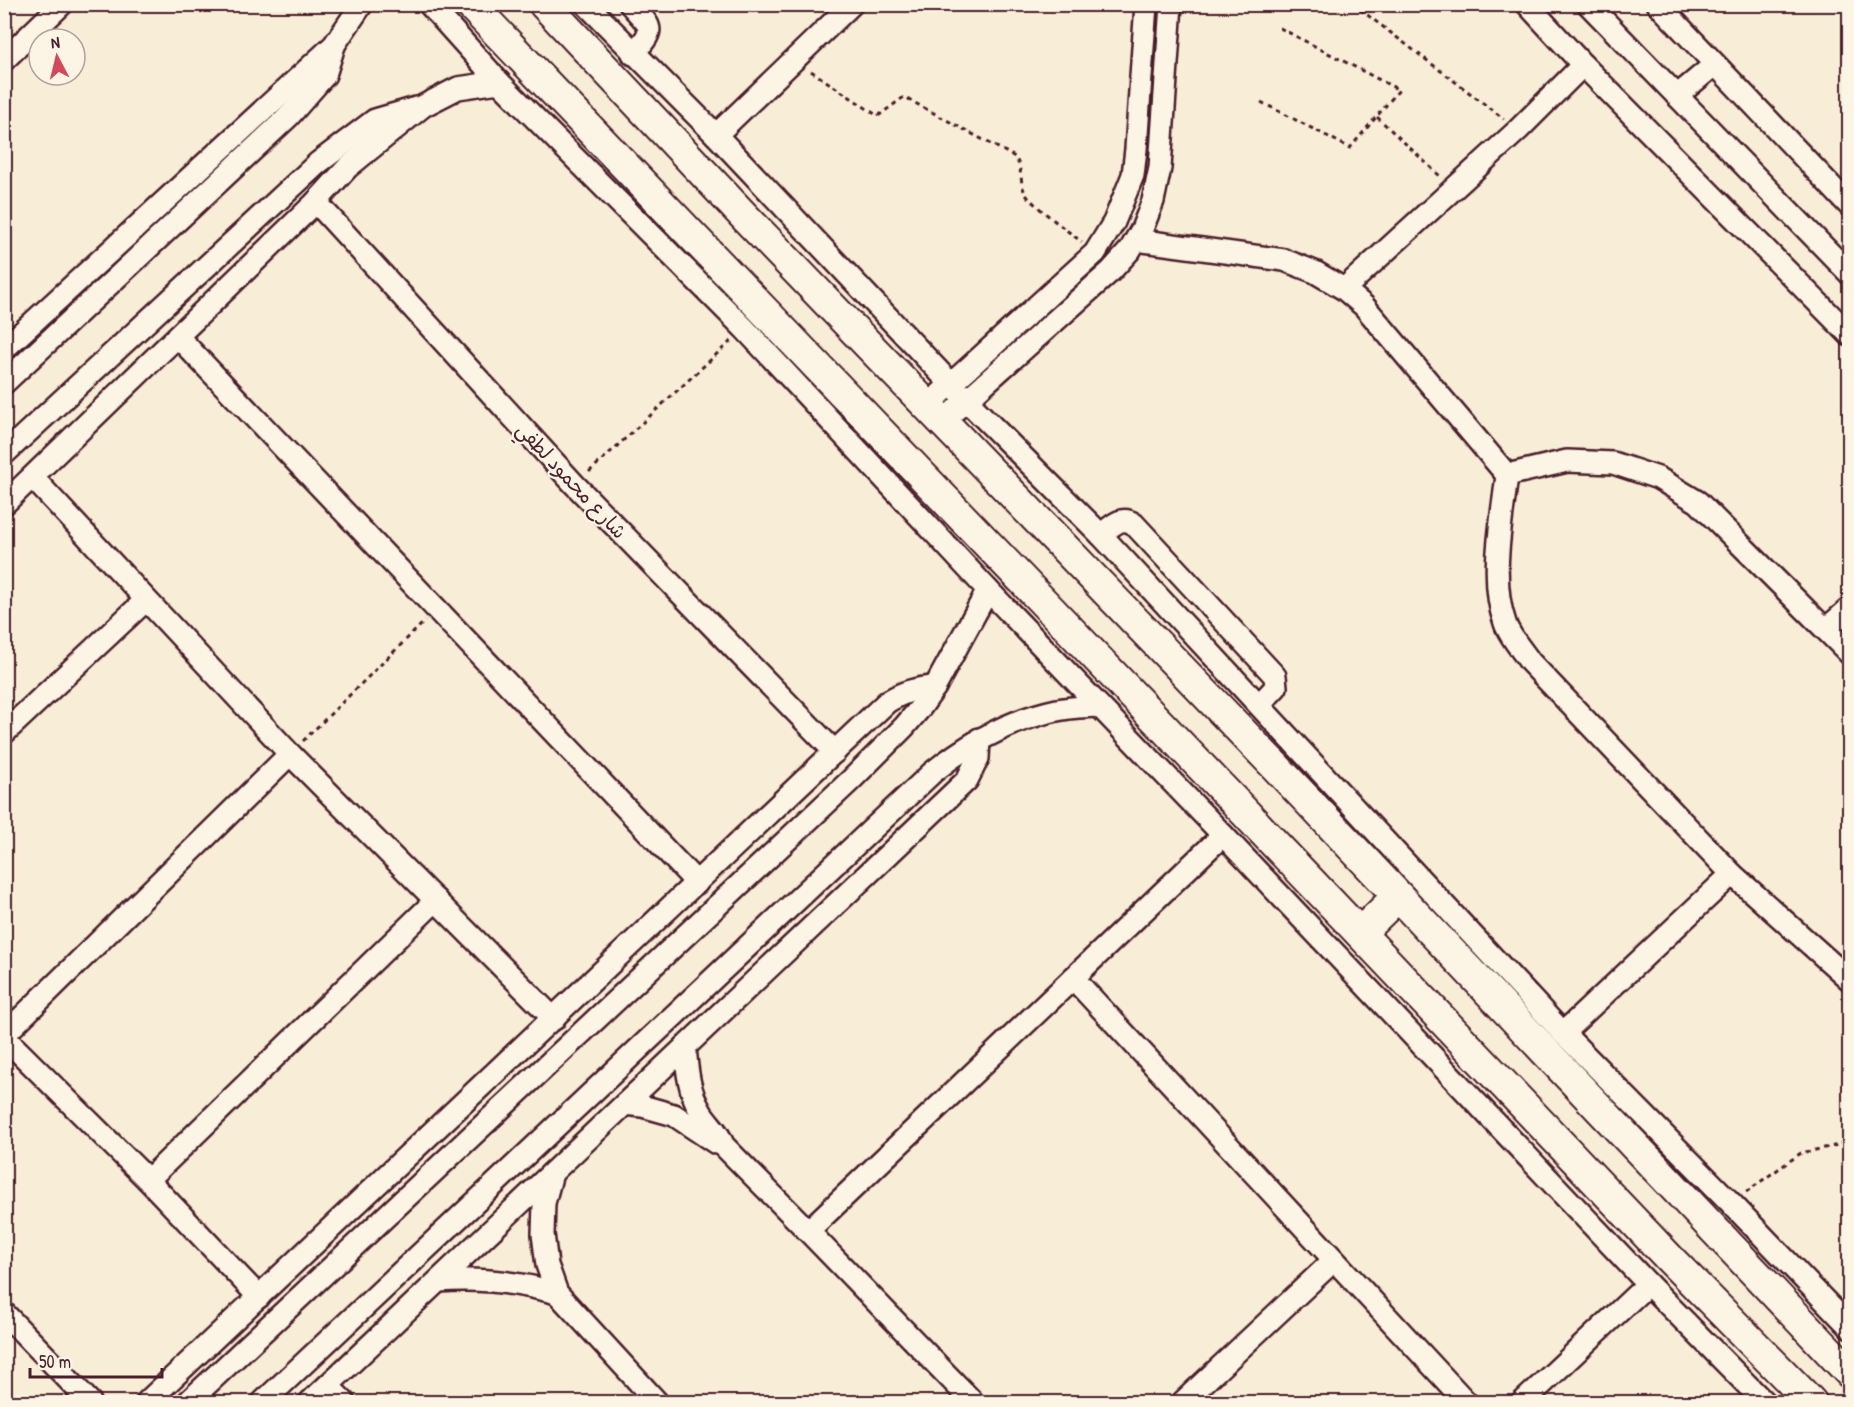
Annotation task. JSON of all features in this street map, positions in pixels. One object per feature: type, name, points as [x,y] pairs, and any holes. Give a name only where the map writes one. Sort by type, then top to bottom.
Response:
[{"type":"street","points":[[4,60],[62,4]]},
{"type":"street","points":[[4,349],[334,45],[362,4]]},
{"type":"street","points":[[429,4],[499,82],[744,328],[988,590],[1648,1284],[1764,1402]]},
{"type":"street","points":[[470,4],[1661,1249],[1811,1402]]},
{"type":"street","points":[[544,4],[744,215],[1276,766],[1850,1373]]},
{"type":"street","points":[[586,4],[633,54],[716,135],[950,384],[1101,535],[1563,1033],[1850,1327]]},
{"type":"street","points":[[630,4],[649,27],[650,32],[633,54]]},
{"type":"street","points":[[716,135],[852,4]]},
{"type":"street","points":[[935,413],[950,384],[1095,253],[1114,222],[1132,175],[1138,129],[1146,4]]},
{"type":"street","points":[[935,413],[966,400],[1112,270],[1136,240],[1153,201],[1160,168],[1171,4]]},
{"type":"street","points":[[1527,4],[1583,65],[1850,335]]},
{"type":"street","points":[[1588,4],[1850,274]]},
{"type":"street","points":[[1658,4],[1850,206]]},
{"type":"street","points":[[4,383],[289,116],[325,75],[334,45]]},
{"type":"street","points":[[1344,289],[1518,130],[1583,65]]},
{"type":"street","points":[[1677,96],[1714,65]]},
{"type":"street","points":[[1142,72],[1167,74]]},
{"type":"street","points":[[4,454],[318,163],[375,120],[423,106],[458,88],[499,82]]},
{"type":"street","points":[[4,504],[316,202],[348,167],[423,106]]},
{"type":"street","points":[[1138,129],[1163,131]]},
{"type":"street","name":"شارع محمود لطفي","points":[[316,202],[575,485],[835,752]]},
{"type":"street","points":[[707,250],[744,215]]},
{"type":"street","points":[[1136,240],[1284,260],[1315,272],[1344,289],[1382,327],[1507,475],[1498,554],[1499,591],[1505,624],[1530,662],[1732,874],[1850,980]]},
{"type":"street","points":[[178,337],[697,883]]},
{"type":"street","points":[[1507,475],[1566,460],[1613,463],[1658,478],[1698,502],[1850,654]]},
{"type":"street","points":[[33,478],[290,754],[554,1018]]},
{"type":"street","points":[[1101,535],[1119,521],[1125,520],[1134,524],[1275,676],[1276,687],[1260,704]]},
{"type":"street","points":[[188,1402],[904,727],[935,687],[988,590]]},
{"type":"street","points":[[4,733],[146,600]]},
{"type":"street","points":[[1826,629],[1850,608]]},
{"type":"street","points":[[147,1402],[887,702],[910,690],[935,687]]},
{"type":"street","points":[[263,1402],[933,772],[979,739],[1025,718],[1059,710],[1099,706]]},
{"type":"street","points":[[310,1402],[967,780],[978,758],[979,739]]},
{"type":"street","points":[[259,1298],[148,1180],[4,1036],[290,754]]},
{"type":"street","points":[[808,1231],[1223,835]]},
{"type":"street","points":[[1563,1033],[1732,874]]},
{"type":"street","points":[[1360,933],[1398,896]]},
{"type":"street","points":[[148,1180],[436,900]]},
{"type":"street","points":[[1072,978],[1466,1402]]},
{"type":"street","points":[[685,1047],[692,1091],[702,1113],[717,1132],[723,1145],[973,1402]]},
{"type":"street","points":[[625,1104],[650,1108],[674,1116],[711,1141],[723,1145]]},
{"type":"street","points":[[552,1173],[544,1203],[543,1234],[547,1265],[557,1293],[657,1402]]},
{"type":"street","points":[[1184,1402],[1334,1260]]},
{"type":"street","points":[[439,1281],[461,1279],[505,1281],[557,1293]]},
{"type":"street","points":[[1523,1402],[1648,1284]]},
{"type":"street","points":[[4,1312],[90,1402]]},
{"type":"street","points":[[328,1386],[344,1402]]},
{"type":"path","points":[[1353,4],[1518,130]]},
{"type":"path","points":[[1261,102],[1350,148],[1399,90],[1278,27]]},
{"type":"path","points":[[794,60],[878,116],[904,97],[1015,157],[1021,167],[1021,181],[1026,195],[1095,253]]},
{"type":"path","points":[[1377,117],[1454,189]]},
{"type":"path","points":[[575,485],[744,328]]},
{"type":"path","points":[[290,754],[437,610]]},
{"type":"path","points":[[1731,1203],[1801,1153],[1834,1146],[1850,1139]]}]
